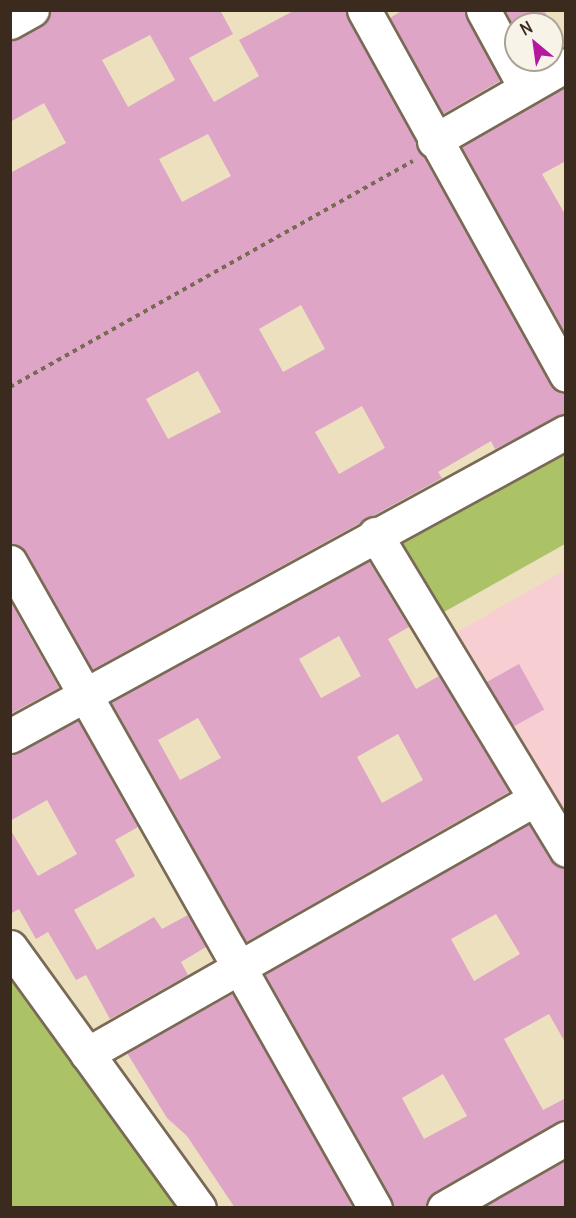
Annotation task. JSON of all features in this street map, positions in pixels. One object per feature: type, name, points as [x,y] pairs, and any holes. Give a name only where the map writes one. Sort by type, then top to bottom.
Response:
[{"type":"street","points":[[10,22],[32,10]]},
{"type":"street","points":[[364,10],[436,144],[566,375]]},
{"type":"street","points":[[483,10],[525,87]]},
{"type":"street","points":[[436,144],[525,87],[566,64]]},
{"type":"street","points":[[10,736],[86,696],[375,534],[566,432]]},
{"type":"street","points":[[375,534],[566,850]]},
{"type":"street","points":[[10,562],[375,1208]]},
{"type":"street","points":[[87,1054],[535,799]]},
{"type":"street","points":[[10,947],[199,1208]]},
{"type":"street","points":[[444,1208],[566,1138]]},
{"type":"path","points":[[10,387],[436,144]]},
{"type":"shaded area","points":[[565,570],[565,811],[457,632]]},
{"type":"green space","points":[[565,443],[565,544],[435,617],[392,539]]},
{"type":"green space","points":[[11,976],[179,1207],[11,1207]]},
{"type":"building","points":[[51,10],[220,10],[233,34],[189,58],[214,102],[259,76],[239,40],[295,10],[345,10],[550,384],[566,394],[566,413],[495,449],[491,441],[438,472],[442,478],[92,670],[26,553],[10,543],[10,173],[66,143],[44,103],[10,122],[10,41],[41,26]],"holes":[[[150,35],[175,80],[128,107],[102,60]],[[208,134],[231,176],[182,202],[159,159]],[[301,305],[325,349],[283,372],[259,329]],[[198,371],[221,412],[168,439],[146,399]],[[362,406],[385,448],[339,474],[315,432]]]},
{"type":"building","points":[[403,10],[464,10],[500,81],[443,114],[390,18]]},
{"type":"building","points":[[505,10],[544,10],[545,12],[506,12]]},
{"type":"building","points":[[566,87],[566,161],[542,174],[566,216],[566,335],[461,147]]},
{"type":"building","points":[[369,561],[409,627],[388,639],[416,689],[439,676],[509,792],[246,942],[111,702]],"holes":[[[339,636],[361,676],[321,698],[299,659]],[[198,718],[221,758],[180,780],[158,740]],[[398,734],[423,780],[382,803],[357,757]]]},
{"type":"building","points":[[10,601],[59,688],[10,714]]},
{"type":"building","points":[[519,664],[544,709],[512,727],[487,682]]},
{"type":"building","points":[[78,720],[138,827],[115,840],[135,876],[74,910],[97,950],[154,917],[162,929],[188,915],[206,947],[181,962],[188,975],[110,1019],[86,975],[76,980],[48,932],[36,939],[19,909],[10,914],[10,829],[38,876],[77,854],[47,800],[10,821],[10,755]]},
{"type":"building","points":[[529,824],[550,860],[566,869],[566,1044],[549,1014],[504,1039],[543,1110],[566,1098],[566,1119],[435,1192],[425,1208],[394,1208],[265,974]],"holes":[[[496,914],[520,954],[474,981],[451,939]],[[443,1074],[467,1116],[424,1139],[402,1098]]]},
{"type":"building","points":[[233,994],[352,1205],[348,1208],[235,1208],[187,1136],[167,1118],[127,1053]]},
{"type":"building","points":[[566,1160],[566,1208],[483,1208]]}]
